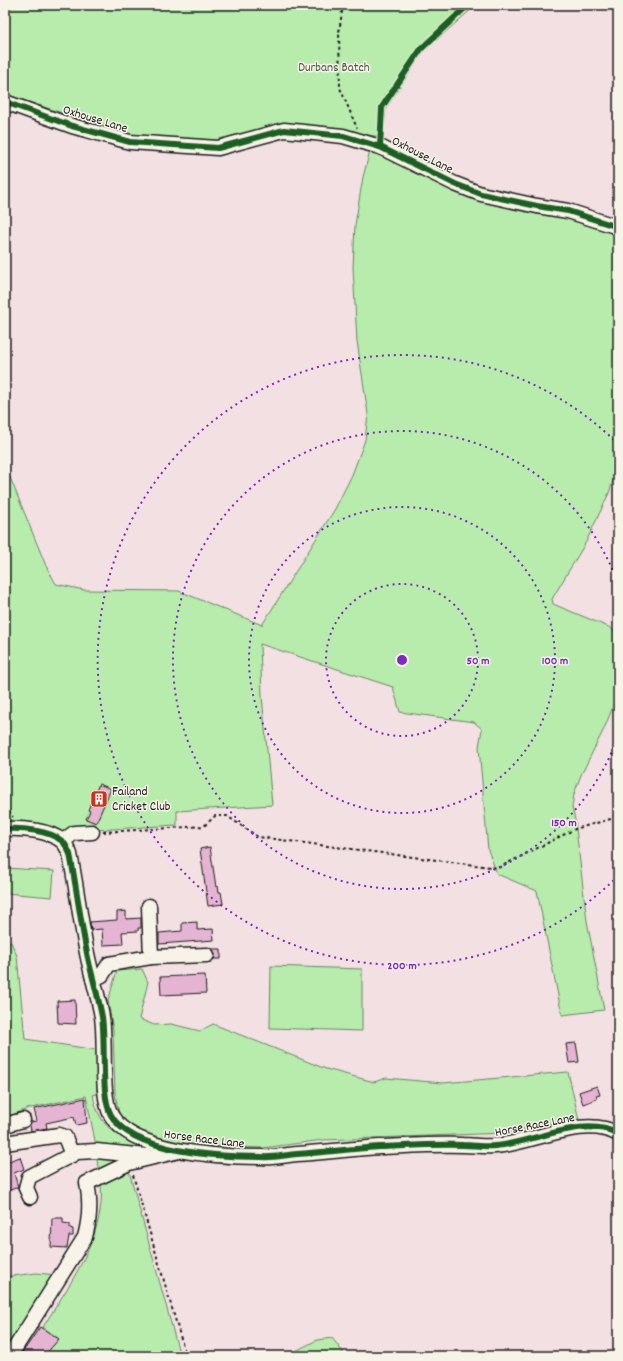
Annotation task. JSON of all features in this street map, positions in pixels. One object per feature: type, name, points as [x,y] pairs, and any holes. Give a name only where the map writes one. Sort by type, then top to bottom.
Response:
[{"type":"street","name":"Oxhouse Lane","points":[[5,102],[21,106],[72,126],[130,142],[218,148],[284,130],[343,136],[366,141],[455,184],[481,194],[575,213],[618,227]]},
{"type":"street","points":[[5,829],[21,828],[53,835],[63,841],[74,833],[92,832]]},
{"type":"street","name":"Horse Race Lane","points":[[63,841],[70,854],[86,949],[101,1015],[105,1040],[105,1094],[110,1113],[119,1126],[131,1136],[157,1146],[181,1151],[263,1158],[380,1147],[462,1145],[495,1146],[537,1138],[566,1130],[592,1127],[612,1130],[618,1134]]},
{"type":"street","points":[[150,906],[151,958]]},
{"type":"street","points":[[93,979],[102,975],[109,964],[151,958],[207,955]]},
{"type":"street","points":[[5,1125],[22,1120]]},
{"type":"street","points":[[5,1143],[59,1135],[65,1137],[72,1155]]},
{"type":"street","points":[[30,1197],[26,1188],[29,1177],[77,1152],[96,1151],[157,1157]]},
{"type":"street","points":[[10,1356],[85,1237],[89,1220],[91,1199],[87,1183],[129,1164],[181,1151]]},
{"type":"path","points":[[343,5],[339,32],[340,88],[354,123],[366,141]]},
{"type":"path","points":[[5,800],[8,811],[21,828]]},
{"type":"path","points":[[92,832],[204,826],[215,816],[227,816],[258,837],[498,868],[576,829],[618,817]]},
{"type":"path","points":[[129,1164],[186,1356]]},
{"type":"green space","name":"Durbans Batch","points":[[5,5],[476,5],[424,51],[386,108],[383,137],[281,124],[223,141],[128,135],[5,94]]},
{"type":"green space","points":[[371,147],[535,213],[573,218],[618,231],[618,465],[609,493],[586,542],[552,599],[553,604],[611,628],[618,635],[618,694],[604,729],[581,775],[574,794],[572,807],[575,820],[587,921],[604,1010],[562,1015],[537,891],[497,874],[488,850],[479,747],[482,729],[474,722],[400,712],[393,687],[260,644],[262,696],[272,805],[177,811],[177,825],[63,832],[5,821],[5,471],[7,470],[46,566],[56,584],[84,590],[179,591],[262,625],[335,509],[352,475],[365,440],[368,414],[357,341],[353,268],[355,225],[363,177]]},
{"type":"green space","points":[[5,868],[54,871],[52,897],[5,893]]},
{"type":"green space","points":[[5,942],[11,942],[17,956],[25,1039],[97,1050],[97,1094],[93,1095],[96,1107],[101,1117],[106,1125],[113,1131],[152,1149],[153,1153],[96,1146],[86,1096],[27,1109],[5,1118]]},
{"type":"green space","points":[[271,966],[362,969],[362,1031],[270,1028]]},
{"type":"green space","points":[[142,969],[148,982],[139,1019],[154,1025],[171,1024],[200,1031],[213,1024],[326,1069],[374,1082],[386,1078],[443,1083],[568,1072],[579,1120],[547,1124],[505,1133],[323,1140],[263,1148],[203,1146],[167,1142],[146,1132],[138,1135],[121,1123],[115,1094],[113,1030],[108,1001],[117,971]]},
{"type":"green space","points":[[96,1153],[119,1159],[122,1164],[99,1174]]},
{"type":"green space","points":[[129,1171],[180,1356],[44,1356],[59,1339],[43,1327],[74,1277],[92,1241],[98,1222],[101,1203],[101,1184]]},
{"type":"green space","points":[[36,1273],[57,1275],[5,1355],[5,1277]]},
{"type":"green space","points":[[332,1338],[343,1352],[343,1356],[286,1356],[317,1340]]},
{"type":"building","name":"Failand Cricket Club","points":[[99,784],[111,789],[96,823],[86,819],[90,811],[88,810]]},
{"type":"building","points":[[210,847],[216,887],[218,886],[219,892],[221,892],[223,904],[208,906],[200,849]]},
{"type":"building","points":[[126,911],[126,919],[141,918],[141,928],[138,928],[138,931],[122,932],[123,944],[103,945],[102,929],[91,930],[90,922],[117,920],[117,912]]},
{"type":"building","points":[[197,922],[197,930],[213,929],[214,940],[159,944],[159,933],[182,931],[182,923]]},
{"type":"building","points":[[212,949],[221,949],[221,959],[214,959],[215,954]]},
{"type":"building","points":[[205,975],[206,993],[161,995],[160,977]]},
{"type":"building","points":[[75,1000],[76,1024],[58,1023],[57,1001]]},
{"type":"building","points":[[576,1043],[579,1062],[569,1063],[566,1044]]},
{"type":"building","points":[[597,1086],[600,1095],[596,1096],[597,1099],[583,1104],[579,1092]]},
{"type":"building","points":[[85,1098],[87,1123],[76,1125],[74,1117],[46,1123],[47,1128],[31,1131],[31,1122],[37,1121],[34,1109]]},
{"type":"building","points":[[5,1152],[9,1161],[20,1157],[24,1169],[14,1173],[18,1187],[5,1192]]},
{"type":"building","points":[[52,1218],[63,1218],[63,1223],[70,1224],[70,1228],[73,1229],[73,1236],[69,1236],[67,1248],[51,1247]]},
{"type":"building","points":[[40,1327],[59,1339],[44,1356],[20,1356]]},
{"type":"cycle path","points":[[380,147],[382,107],[421,49],[468,5]]},
{"type":"cycle path","points":[[5,102],[72,126],[130,142],[218,148],[284,130],[343,136],[380,147],[455,184],[481,194],[568,211],[618,227]]},
{"type":"cycle path","points":[[5,829],[27,829],[50,834],[63,842],[67,847],[70,854],[88,957],[102,1017],[104,1040],[104,1082],[108,1106],[111,1115],[122,1128],[138,1138],[157,1145],[202,1154],[275,1157],[380,1147],[442,1145],[495,1146],[574,1128],[590,1127],[604,1129],[618,1134]]},
{"type":"place","name":"Failand Cricket Club","points":[[99,799]]}]
